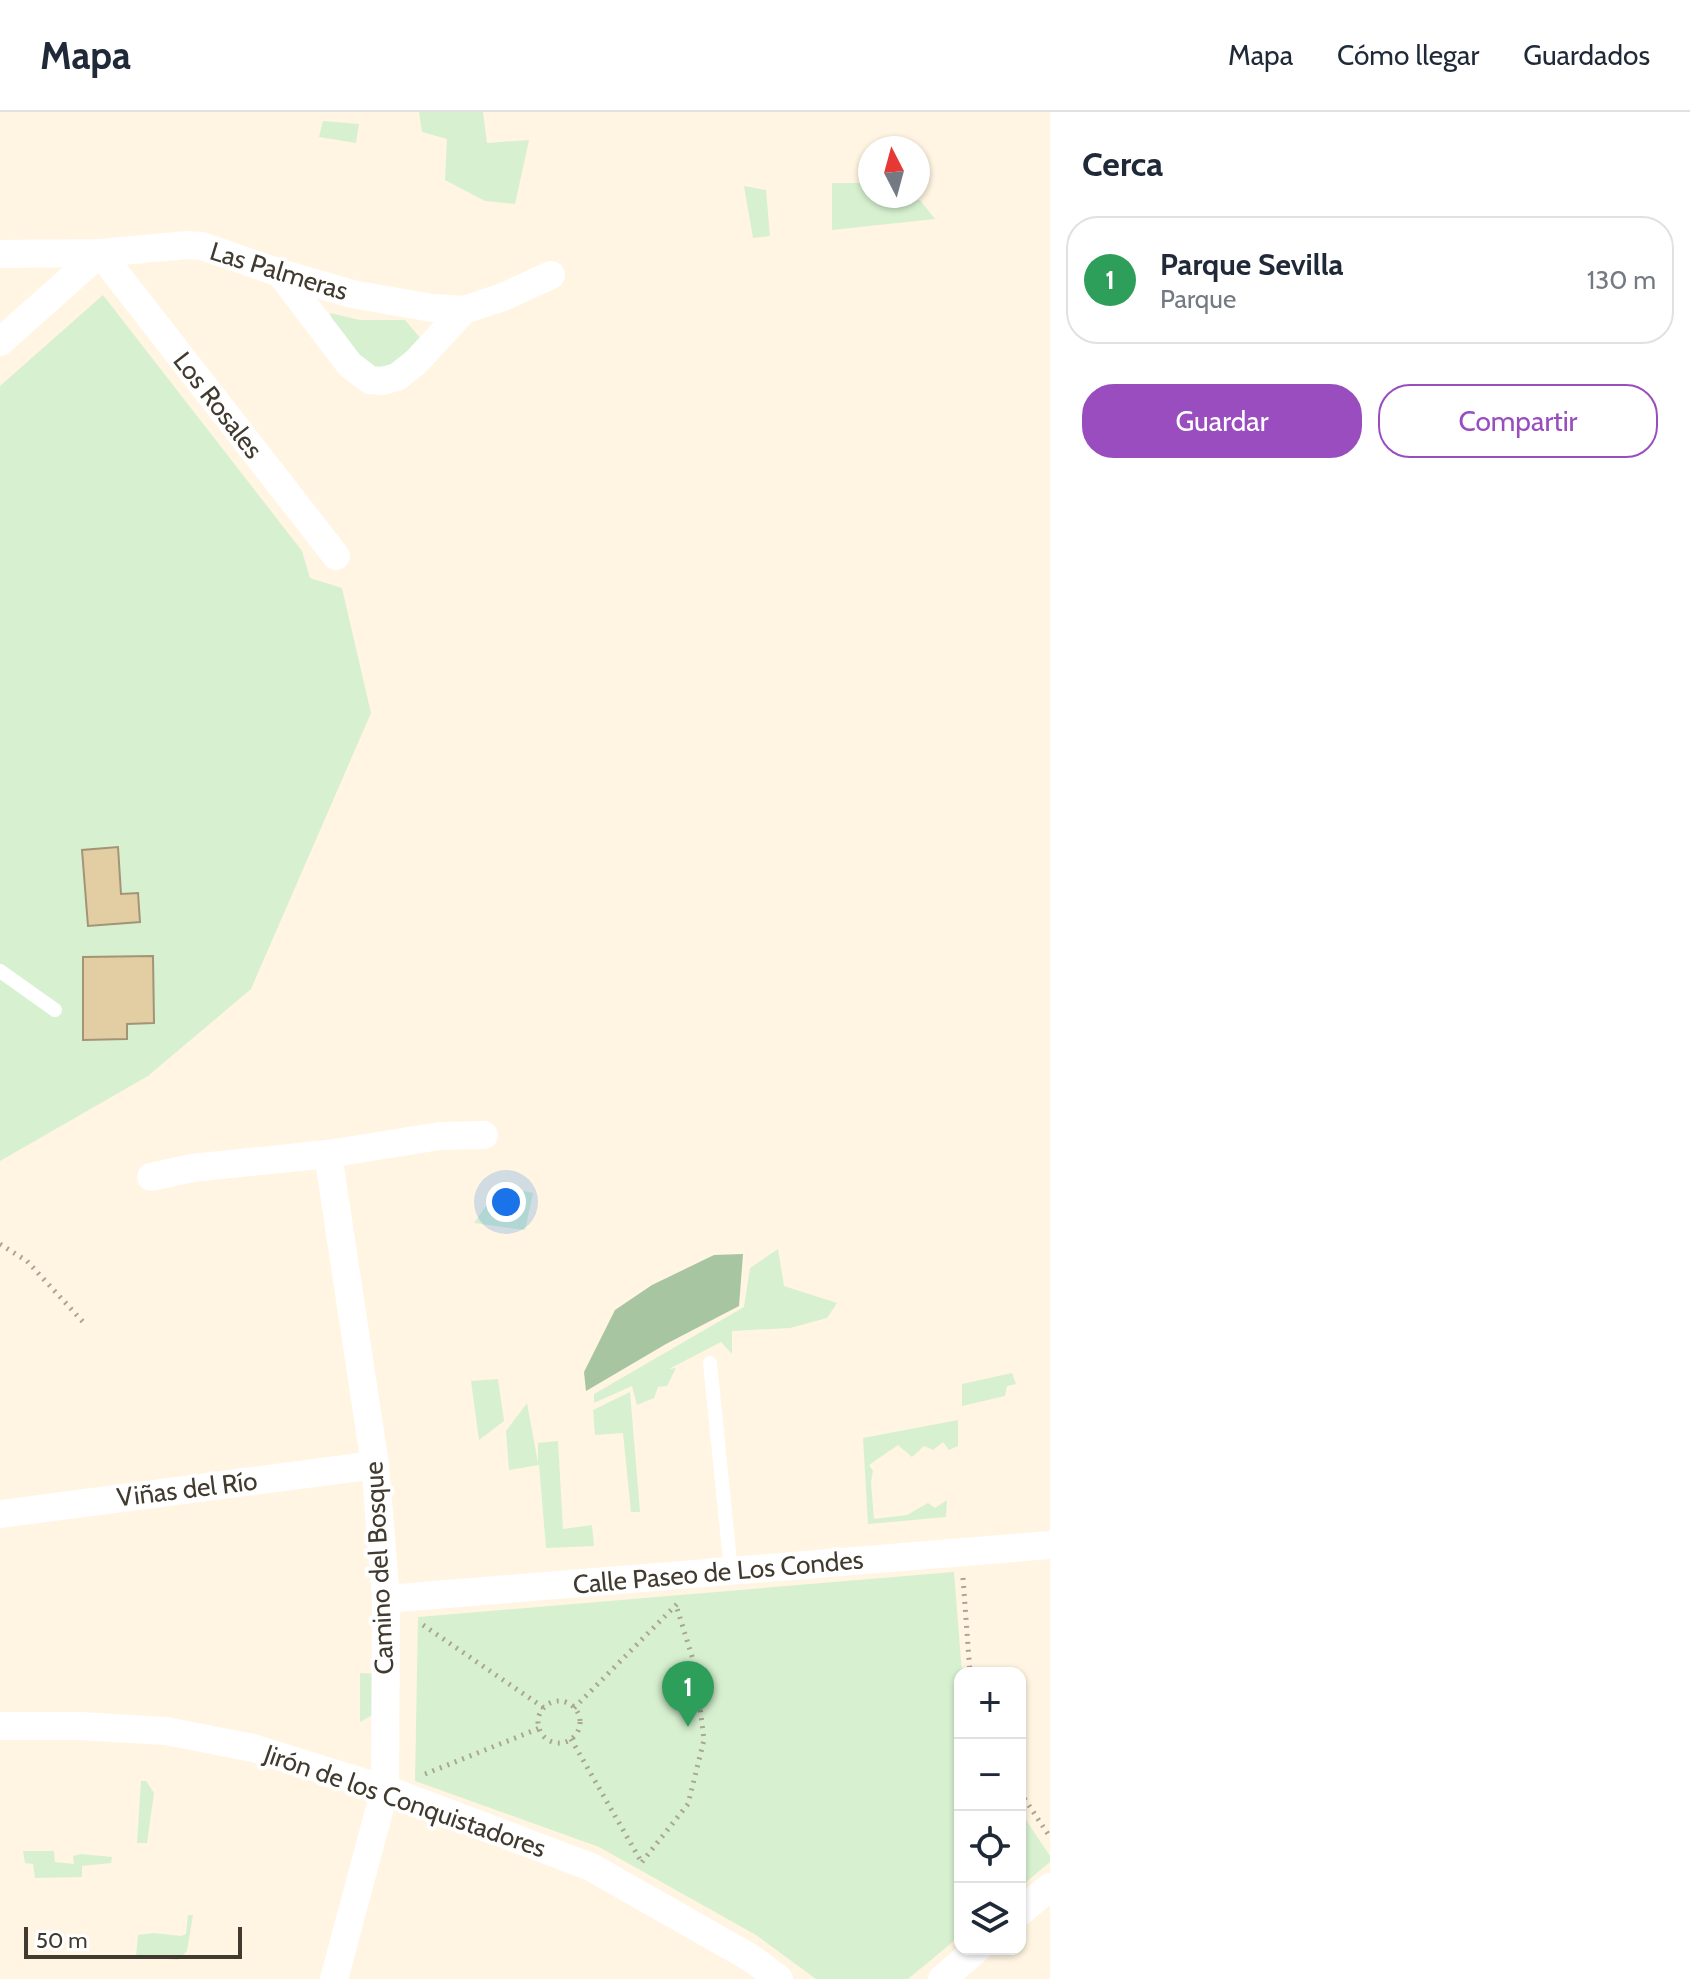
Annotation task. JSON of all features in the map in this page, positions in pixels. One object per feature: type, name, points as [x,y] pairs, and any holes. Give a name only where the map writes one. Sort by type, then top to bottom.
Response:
[{"type":"street","name":"Las Palmeras","points":[[0,254],[100,253],[202,246],[352,294],[432,308],[464,310],[503,297],[551,275]]},
{"type":"street","points":[[0,342],[100,253]]},
{"type":"street","name":"Los Rosales","points":[[100,253],[336,556]]},
{"type":"street","points":[[280,273],[350,365],[370,380],[397,377],[416,362],[464,310]]},
{"type":"street","points":[[151,1177],[192,1168],[328,1154],[440,1136],[484,1135]]},
{"type":"street","name":"Camino del Bosque","points":[[328,1154],[375,1465],[386,1599],[385,1789],[334,1979]]},
{"type":"street","name":"Viñas del Río","points":[[0,1514],[375,1465]]},
{"type":"street","name":"Calle Paseo de Los Condes","points":[[386,1599],[1050,1545]]},
{"type":"street","name":"Jirón de los Conquistadores","points":[[0,1726],[80,1726],[166,1731],[253,1748],[385,1789],[591,1867],[751,1958],[779,1979]]},
{"type":"street","points":[[1026,1907],[1050,1887]]},
{"type":"street","points":[[942,1979],[970,1955]]},
{"type":"lane","points":[[0,971],[55,1010]]},
{"type":"lane","points":[[710,1363],[731,1571]]},
{"type":"path","points":[[0,1244],[27,1261],[84,1323]]},
{"type":"path","points":[[961,1552],[970,1667]]},
{"type":"path","points":[[574,1708],[703,1574]]},
{"type":"path","points":[[386,1599],[544,1708]]},
{"type":"path","points":[[642,1862],[688,1804],[704,1740],[695,1666],[676,1605]]},
{"type":"path","points":[[562,1702],[574,1708],[580,1718],[579,1730],[571,1739],[559,1743],[552,1741],[542,1734],[540,1728],[544,1708],[562,1702]]},
{"type":"path","points":[[385,1789],[540,1728]]},
{"type":"path","points":[[571,1739],[648,1873]]},
{"type":"path","points":[[1026,1801],[1050,1837]]},
{"type":"green space","points":[[419,112],[483,112],[487,143],[529,140],[515,204],[485,201],[445,180],[447,139],[422,132]]},
{"type":"green space","points":[[323,121],[359,124],[356,143],[319,137]]},
{"type":"green space","points":[[832,183],[858,183],[858,208],[926,208],[935,219],[832,230]]},
{"type":"green space","points":[[744,186],[766,190],[770,236],[753,238]]},
{"type":"green space","points":[[103,295],[302,551],[310,578],[342,588],[371,713],[251,989],[148,1076],[0,1161],[0,386]]},
{"type":"green space","points":[[330,313],[360,320],[405,320],[421,339],[396,364],[382,368],[362,365],[334,325]]},
{"type":"green space","points":[[500,1186],[533,1193],[525,1230],[474,1223]]},
{"type":"green space","points":[[778,1249],[784,1286],[837,1303],[827,1318],[790,1328],[732,1331],[732,1354],[721,1342],[669,1369],[676,1368],[667,1386],[658,1387],[654,1398],[637,1405],[632,1386],[594,1403],[594,1394],[744,1307],[750,1268]]},
{"type":"green space","points":[[743,1254],[739,1306],[586,1391],[584,1372],[615,1310],[652,1285],[714,1255]]},
{"type":"green space","points":[[1012,1373],[1016,1384],[1007,1386],[1005,1396],[962,1406],[962,1384]]},
{"type":"green space","points":[[498,1379],[504,1421],[479,1440],[471,1381]]},
{"type":"green space","points":[[630,1392],[640,1512],[631,1512],[623,1433],[595,1435],[593,1410]]},
{"type":"green space","points":[[527,1403],[538,1463],[538,1443],[558,1441],[563,1529],[592,1525],[594,1546],[546,1548],[539,1465],[509,1470],[506,1431]]},
{"type":"green space","points":[[958,1420],[958,1446],[949,1450],[943,1442],[933,1450],[924,1446],[912,1457],[898,1445],[869,1465],[873,1471],[874,1519],[907,1515],[928,1503],[935,1508],[947,1500],[946,1517],[868,1524],[863,1438]]},
{"type":"green space","points":[[954,1572],[962,1667],[954,1667],[954,1941],[908,1979],[816,1979],[756,1935],[599,1847],[415,1781],[418,1617]]},
{"type":"green space","points":[[360,1673],[382,1674],[381,1710],[360,1722]]},
{"type":"green space","points":[[141,1781],[146,1781],[154,1793],[147,1843],[137,1843]]},
{"type":"green space","points":[[1026,1820],[1050,1856],[1050,1862],[1026,1882]]},
{"type":"green space","points":[[23,1851],[54,1851],[55,1862],[74,1864],[73,1856],[81,1854],[112,1857],[111,1863],[82,1866],[82,1877],[35,1878],[33,1864],[25,1863]]},
{"type":"green space","points":[[188,1915],[193,1915],[187,1951],[178,1960],[136,1956],[138,1935],[186,1934]]},
{"type":"building","points":[[118,847],[121,894],[138,893],[140,922],[88,926],[82,850]]},
{"type":"building","points":[[153,956],[154,1023],[127,1024],[127,1039],[83,1040],[83,957]]},
{"type":"place","name":"Parque Sevilla","points":[[688,1727]]}]
